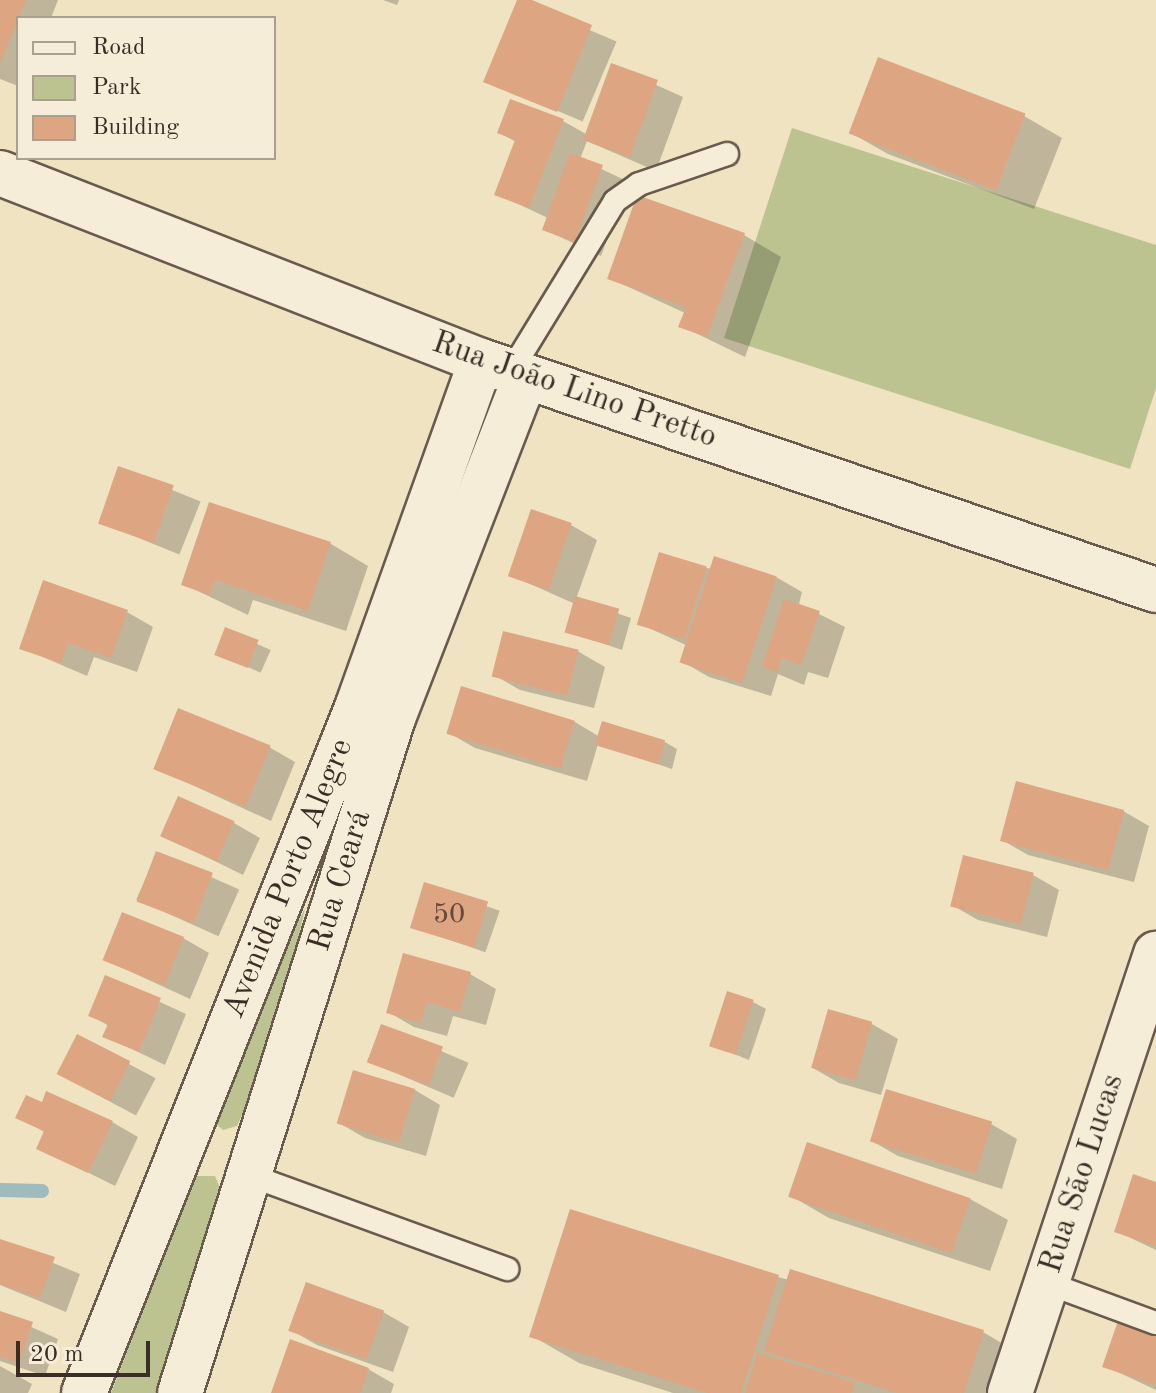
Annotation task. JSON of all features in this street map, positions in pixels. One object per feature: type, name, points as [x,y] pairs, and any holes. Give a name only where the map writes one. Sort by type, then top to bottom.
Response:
[{"type":"street","name":"Rua João Lino Pretto","points":[[0,173],[506,370],[1156,590]]},
{"type":"street","name":"Rua Ceará","points":[[180,1393],[249,1175],[375,712],[506,370]]},
{"type":"street","name":"Avenida Porto Alegre","points":[[84,1393],[375,712]]},
{"type":"street","name":"Rua São Lucas","points":[[1010,1393],[1156,954]]},
{"type":"lane","points":[[506,370],[615,201],[639,184],[727,154]]},
{"type":"lane","points":[[249,1175],[507,1269]]},
{"type":"lane","points":[[1047,1283],[1156,1323]]},
{"type":"green space","points":[[792,128],[1156,245],[1156,388],[1130,469],[724,338]]},
{"type":"green space","points":[[305,908],[288,987],[254,1088],[237,1126],[223,1130],[214,1122],[253,1013]]},
{"type":"green space","points":[[195,1176],[215,1176],[224,1198],[160,1393],[111,1393]]},
{"type":"building","points":[[0,0],[26,0],[20,16],[16,16],[16,25],[0,64]]},
{"type":"building","points":[[517,0],[532,0],[592,25],[557,112],[483,82]]},
{"type":"building","points":[[878,57],[1026,114],[996,190],[849,134]]},
{"type":"building","points":[[611,63],[658,80],[630,157],[583,140]]},
{"type":"building","points":[[510,99],[564,119],[529,208],[494,195],[515,140],[497,133]]},
{"type":"building","points":[[570,153],[603,165],[575,242],[542,230]]},
{"type":"building","points":[[637,195],[745,233],[707,337],[678,327],[686,307],[607,279]]},
{"type":"building","points":[[118,466],[174,485],[154,543],[98,524]]},
{"type":"building","points":[[209,502],[331,542],[308,611],[215,580],[210,595],[181,585]]},
{"type":"building","points":[[531,509],[572,523],[549,590],[508,576]]},
{"type":"building","points":[[659,552],[707,567],[685,639],[637,625]]},
{"type":"building","points":[[714,556],[777,576],[742,683],[679,663]]},
{"type":"building","points":[[43,580],[128,610],[111,658],[68,643],[61,663],[19,649]]},
{"type":"building","points":[[575,596],[619,609],[609,645],[565,633]]},
{"type":"building","points":[[784,599],[820,611],[801,665],[782,658],[777,672],[762,667]]},
{"type":"building","points":[[225,627],[259,640],[248,668],[214,655]]},
{"type":"building","points":[[503,631],[579,650],[567,695],[492,677]]},
{"type":"building","points":[[461,686],[575,721],[560,769],[446,734]]},
{"type":"building","points":[[178,708],[271,745],[246,807],[153,769]]},
{"type":"building","points":[[602,721],[665,740],[658,764],[595,745]]},
{"type":"building","points":[[1016,781],[1124,810],[1108,870],[1000,841]]},
{"type":"building","points":[[178,796],[235,821],[217,861],[160,836]]},
{"type":"building","points":[[156,851],[213,873],[194,923],[137,901]]},
{"type":"building","points":[[963,855],[1034,873],[1021,924],[950,906]]},
{"type":"building","points":[[424,882],[488,902],[474,947],[410,928]]},
{"type":"building","points":[[122,912],[184,937],[165,985],[103,960]]},
{"type":"building","points":[[403,953],[471,972],[460,1012],[427,1002],[421,1023],[386,1013]]},
{"type":"building","points":[[105,975],[161,998],[139,1052],[102,1037],[108,1024],[88,1016]]},
{"type":"building","points":[[727,991],[754,1000],[736,1055],[709,1046]]},
{"type":"building","points":[[828,1009],[872,1022],[855,1080],[811,1068]]},
{"type":"building","points":[[381,1024],[443,1047],[429,1085],[367,1063]]},
{"type":"building","points":[[77,1034],[130,1061],[110,1101],[57,1074]]},
{"type":"building","points":[[353,1070],[415,1089],[399,1143],[337,1124]]},
{"type":"building","points":[[886,1089],[992,1121],[976,1174],[870,1142]]},
{"type":"building","points":[[46,1091],[113,1121],[88,1173],[36,1149],[44,1131],[15,1118],[26,1095],[42,1102]]},
{"type":"building","points":[[807,1142],[971,1198],[952,1253],[788,1197]]},
{"type":"building","points":[[1133,1174],[1156,1182],[1156,1246],[1114,1232]]},
{"type":"building","points":[[570,1209],[779,1275],[741,1393],[707,1393],[529,1337]]},
{"type":"building","points":[[0,1239],[55,1257],[40,1298],[0,1284]]},
{"type":"building","points":[[790,1269],[984,1330],[964,1393],[897,1393],[764,1351]]},
{"type":"building","points":[[306,1282],[384,1310],[366,1359],[288,1331]]},
{"type":"building","points":[[0,1311],[33,1322],[19,1363],[0,1357]]},
{"type":"building","points":[[1119,1318],[1156,1330],[1156,1385],[1102,1367]]},
{"type":"building","points":[[290,1339],[369,1368],[360,1393],[271,1393]]},
{"type":"building","points":[[757,1353],[855,1382],[852,1393],[745,1393]]},
{"type":"waterway","points":[[0,1190],[42,1191]]}]
